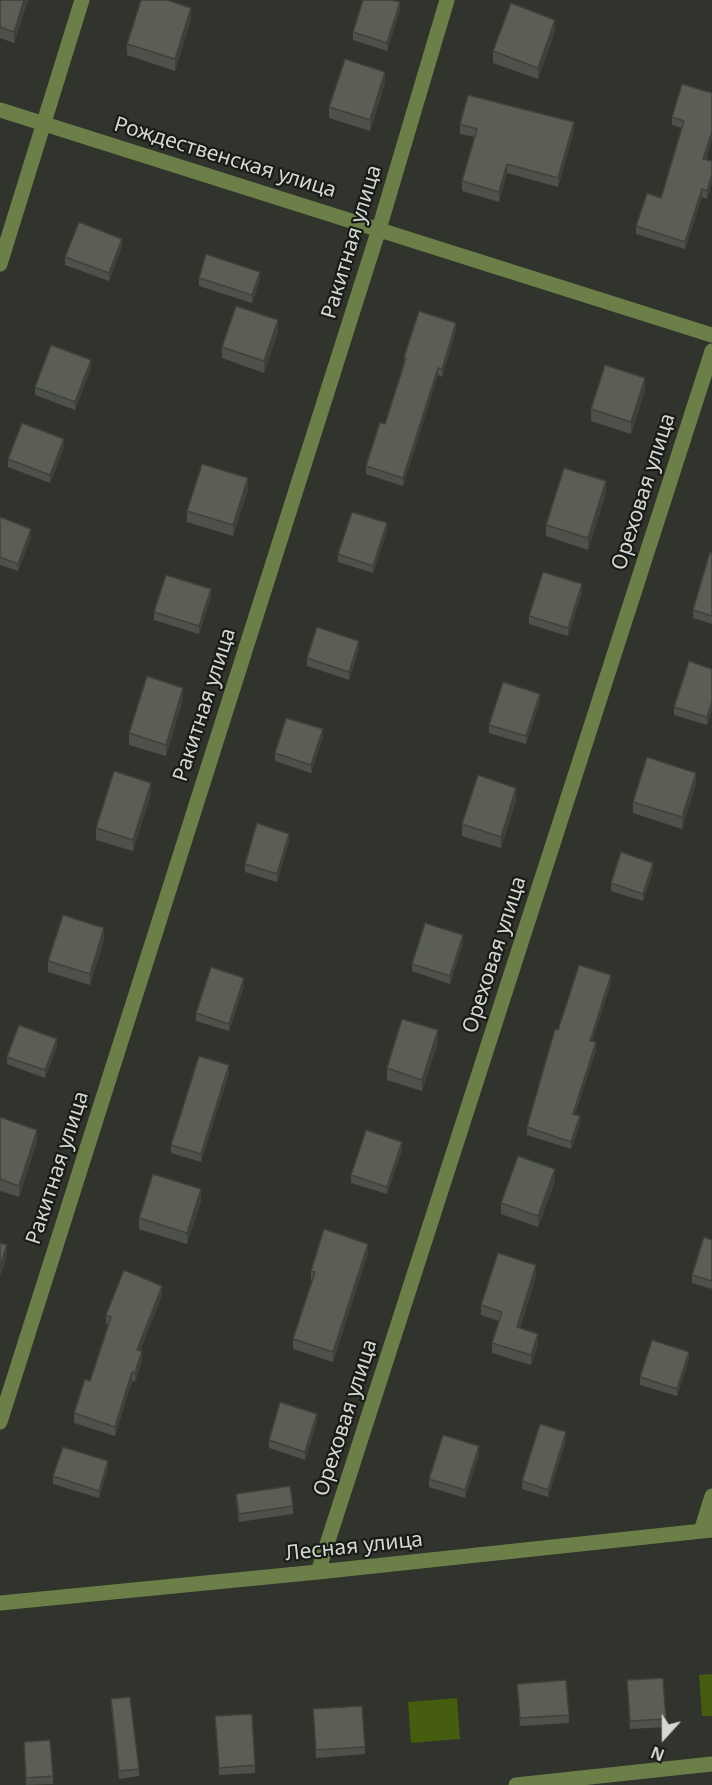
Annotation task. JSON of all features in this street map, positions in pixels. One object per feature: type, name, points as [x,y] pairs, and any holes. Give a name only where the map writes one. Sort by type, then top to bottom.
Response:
[{"type":"street","points":[[0,264],[82,0]]},
{"type":"street","name":"Ракитная улица","points":[[0,1422],[379,229],[447,0]]},
{"type":"street","name":"Рождественская улица","points":[[0,110],[712,335]]},
{"type":"street","name":"Ореховая улица","points":[[318,1572],[712,351]]},
{"type":"street","points":[[706,1530],[712,1496]]},
{"type":"street","name":"Лесная улица","points":[[0,1603],[318,1572],[706,1530]]},
{"type":"street","points":[[516,1785],[712,1764]]},
{"type":"green space","points":[[712,1674],[712,1716],[702,1716],[699,1675]]},
{"type":"green space","points":[[457,1698],[460,1739],[411,1743],[408,1702]]},
{"type":"building","points":[[0,0],[24,0],[14,32],[0,27]]},
{"type":"building","points":[[141,0],[167,0],[191,8],[175,59],[127,44]]},
{"type":"building","points":[[363,0],[400,2],[387,43],[353,32]]},
{"type":"building","points":[[511,3],[555,20],[538,68],[493,51]]},
{"type":"building","points":[[345,59],[385,72],[370,120],[329,107]]},
{"type":"building","points":[[682,84],[712,93],[712,131],[703,159],[712,161],[712,174],[707,191],[702,189],[685,242],[636,226],[647,193],[661,198],[684,121],[672,117]]},
{"type":"building","points":[[468,95],[574,122],[558,178],[507,164],[499,192],[462,181],[477,129],[460,124]]},
{"type":"building","points":[[79,222],[122,239],[109,273],[65,257]]},
{"type":"building","points":[[206,254],[260,272],[252,295],[199,278]]},
{"type":"building","points":[[236,306],[278,320],[264,361],[222,347]]},
{"type":"building","points":[[419,311],[456,323],[442,369],[438,368],[403,478],[366,466],[380,422],[385,424]]},
{"type":"building","points":[[51,345],[91,360],[75,402],[35,387]]},
{"type":"building","points":[[605,365],[645,378],[631,422],[591,409]]},
{"type":"building","points":[[22,423],[64,439],[50,475],[8,459]]},
{"type":"building","points":[[202,464],[248,478],[233,525],[187,511]]},
{"type":"building","points":[[564,468],[606,481],[588,538],[546,525]]},
{"type":"building","points":[[352,512],[387,523],[373,566],[338,554]]},
{"type":"building","points":[[0,517],[31,529],[18,564],[0,557]]},
{"type":"building","points":[[710,552],[712,553],[712,616],[693,610]]},
{"type":"building","points":[[543,572],[582,584],[568,628],[529,616]]},
{"type":"building","points":[[166,575],[211,589],[199,626],[154,612]]},
{"type":"building","points":[[317,627],[359,641],[349,672],[307,658]]},
{"type":"building","points":[[689,661],[712,669],[712,701],[707,717],[674,707]]},
{"type":"building","points":[[147,676],[183,688],[166,745],[129,733]]},
{"type":"building","points":[[503,682],[540,694],[526,736],[489,725]]},
{"type":"building","points":[[286,718],[323,729],[311,765],[275,753]]},
{"type":"building","points":[[647,757],[696,773],[682,817],[633,802]]},
{"type":"building","points":[[114,771],[151,783],[133,840],[96,828]]},
{"type":"building","points":[[478,775],[516,788],[501,837],[462,824]]},
{"type":"building","points":[[257,823],[289,834],[277,874],[245,864]]},
{"type":"building","points":[[621,852],[653,863],[643,894],[611,883]]},
{"type":"building","points":[[63,915],[104,928],[90,974],[48,961]]},
{"type":"building","points":[[425,923],[463,935],[450,976],[412,964]]},
{"type":"building","points":[[579,965],[611,975],[590,1041],[596,1042],[573,1114],[580,1116],[571,1142],[527,1127],[555,1029],[558,1030]]},
{"type":"building","points":[[211,967],[244,978],[229,1024],[196,1013]]},
{"type":"building","points":[[402,1019],[438,1030],[422,1080],[387,1068]]},
{"type":"building","points":[[19,1025],[57,1039],[45,1070],[7,1057]]},
{"type":"building","points":[[199,1056],[229,1065],[201,1154],[171,1145]]},
{"type":"building","points":[[0,1117],[37,1130],[19,1186],[0,1179]]},
{"type":"building","points":[[366,1130],[402,1142],[387,1187],[351,1175]]},
{"type":"building","points":[[518,1156],[555,1169],[538,1216],[501,1203]]},
{"type":"building","points":[[153,1174],[201,1189],[187,1233],[139,1218]]},
{"type":"building","points":[[324,1229],[368,1244],[333,1352],[293,1339],[315,1272],[311,1271]]},
{"type":"building","points":[[704,1237],[712,1240],[712,1281],[692,1275]]},
{"type":"building","points":[[0,1243],[7,1245],[0,1266]]},
{"type":"building","points":[[498,1253],[536,1265],[517,1327],[538,1334],[531,1355],[492,1343],[502,1312],[481,1305]]},
{"type":"building","points":[[124,1270],[162,1286],[137,1350],[142,1351],[135,1373],[132,1372],[115,1427],[74,1413],[85,1379],[90,1381],[111,1317],[106,1315]]},
{"type":"building","points":[[652,1340],[689,1352],[677,1389],[640,1377]]},
{"type":"building","points":[[280,1402],[317,1414],[305,1452],[269,1440]]},
{"type":"building","points":[[540,1424],[566,1432],[548,1490],[522,1481]]},
{"type":"building","points":[[443,1435],[479,1446],[465,1490],[429,1479]]},
{"type":"building","points":[[63,1447],[108,1461],[99,1491],[53,1476]]},
{"type":"building","points":[[290,1486],[293,1506],[239,1514],[236,1494]]},
{"type":"building","points":[[663,1678],[666,1719],[630,1721],[627,1680]]},
{"type":"building","points":[[566,1680],[569,1715],[520,1718],[517,1684]]},
{"type":"building","points":[[130,1697],[139,1769],[119,1771],[111,1699]]},
{"type":"building","points":[[362,1706],[365,1747],[316,1750],[313,1709]]},
{"type":"building","points":[[252,1714],[255,1765],[219,1768],[215,1716]]},
{"type":"building","points":[[50,1740],[53,1776],[26,1778],[24,1742]]}]
